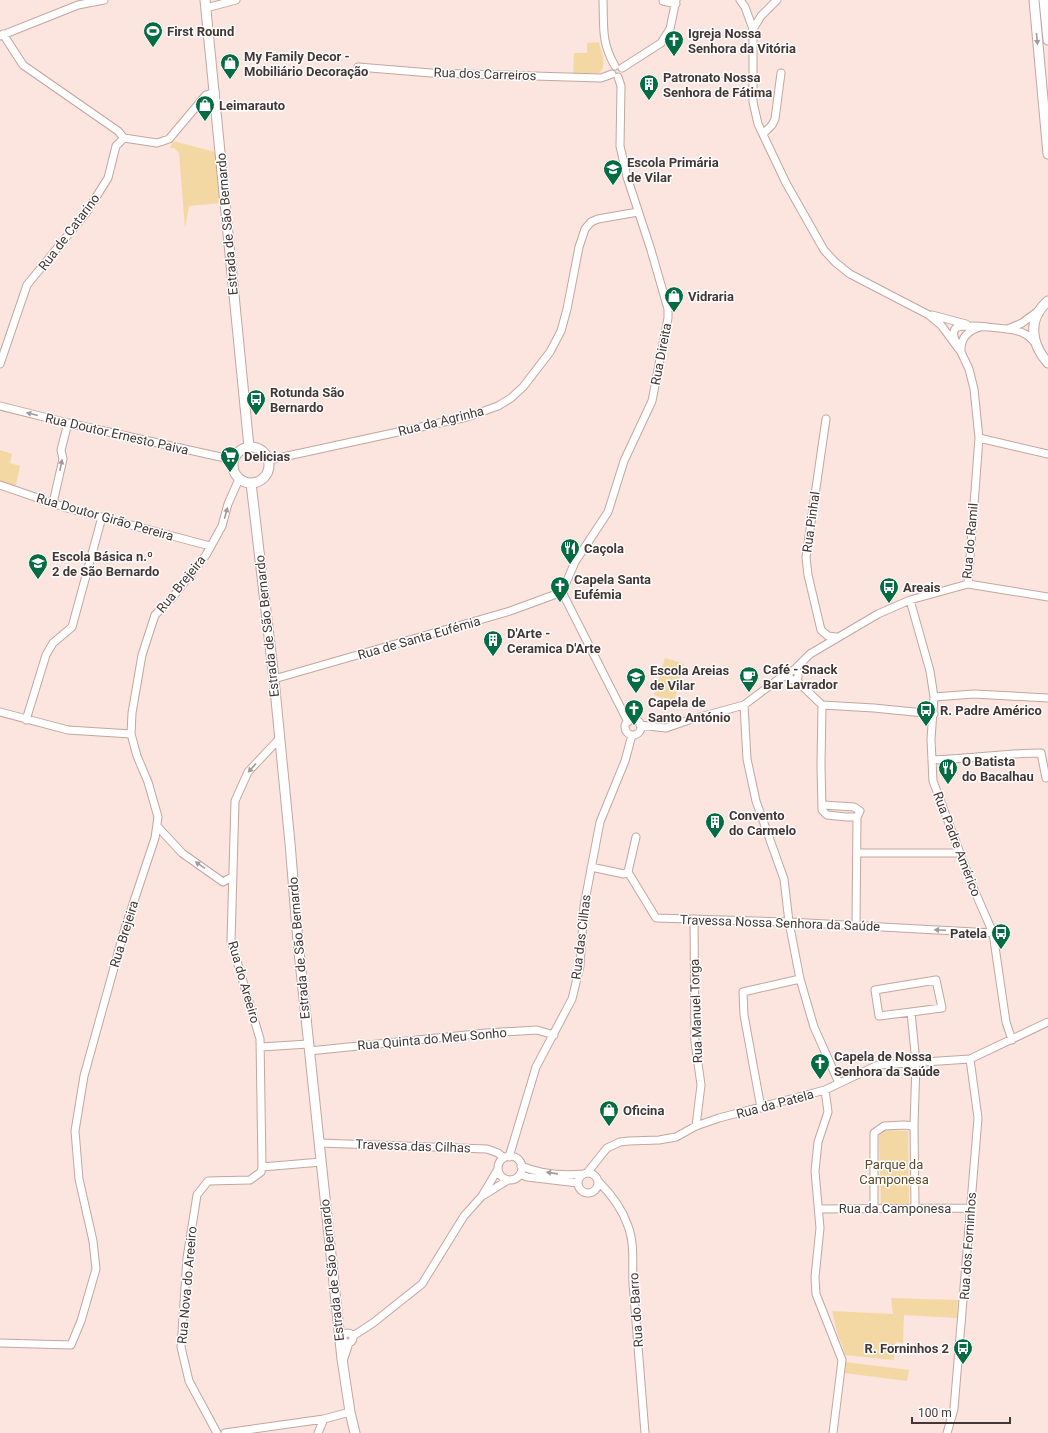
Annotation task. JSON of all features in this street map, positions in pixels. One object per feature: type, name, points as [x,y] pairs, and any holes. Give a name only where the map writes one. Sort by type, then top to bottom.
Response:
[{"type":"main road","points":[[1034,0],[1048,154]]},
{"type":"main road","points":[[1044,0],[1048,40]]},
{"type":"main road","name":"Estrada de São Bernardo","points":[[205,4],[249,447]]},
{"type":"main road","points":[[1048,301],[1039,311],[1033,332],[1035,343],[1040,354],[1048,362]]},
{"type":"main road","points":[[249,447],[254,447],[263,452],[269,460],[268,471],[262,480],[251,483],[243,481],[239,479],[234,470],[234,460],[239,452],[249,447]]},
{"type":"main road","name":"Estrada de São Bernardo","points":[[251,483],[274,679],[298,942],[321,1162],[346,1334],[342,1364],[355,1433]]},
{"type":"street","points":[[104,0],[78,5],[2,35],[23,65],[118,131],[124,138],[157,143],[168,139],[206,95],[214,92]]},
{"type":"street","points":[[205,4],[236,0]]},
{"type":"street","points":[[603,0],[604,42],[609,55],[619,67],[623,74],[615,76],[612,69],[619,67],[661,43],[670,29],[676,2],[663,1]]},
{"type":"street","points":[[740,0],[753,29],[753,102],[756,115],[763,134],[786,183],[824,250],[835,262],[859,279],[930,315],[981,327],[1008,329],[1023,333],[1030,337],[1035,343]]},
{"type":"street","points":[[753,29],[761,16],[777,0]]},
{"type":"street","name":"Rua dos Carreiros","points":[[358,67],[470,74],[601,78],[615,76]]},
{"type":"street","points":[[763,134],[772,125],[774,119],[780,73]]},
{"type":"street","name":"Rua Direita","points":[[562,592],[575,562],[608,512],[624,461],[650,406],[668,313],[627,176],[620,146],[621,86],[615,76]]},
{"type":"street","name":"Rua de Catarino","points":[[0,364],[27,285],[86,213],[108,178],[116,146],[124,138]]},
{"type":"street","name":"Rua da Agrinha","points":[[269,460],[467,417],[498,406],[511,398],[523,388],[550,352],[561,331],[568,309],[579,247],[585,229],[591,222],[598,219],[638,212]]},
{"type":"street","points":[[1008,329],[1022,323],[1039,311]]},
{"type":"street","points":[[930,315],[941,325],[961,352]]},
{"type":"street","points":[[961,352],[954,338],[954,332],[956,328],[961,326],[973,325]]},
{"type":"street","points":[[961,352],[961,342],[966,334],[973,329],[981,327]]},
{"type":"street","name":"Rua do Ramil","points":[[794,670],[810,654],[878,614],[910,600],[968,584],[979,438],[974,389],[969,369],[961,352]]},
{"type":"street","name":"Rua Doutor Ernesto Paiva","points":[[0,406],[68,423],[234,460]]},
{"type":"street","name":"Rua Pinhal","points":[[826,419],[806,557],[808,575],[821,630],[828,636],[836,638]]},
{"type":"street","points":[[53,503],[63,459],[61,450],[68,423]]},
{"type":"street","points":[[979,438],[1048,454]]},
{"type":"street","name":"Rua Brejeira","points":[[0,1343],[71,1345],[81,1321],[96,1269],[93,1241],[79,1179],[75,1131],[84,1076],[125,928],[155,838],[157,826],[158,816],[131,734],[132,713],[142,655],[156,615],[172,598],[206,555],[222,526],[233,492],[239,479]]},
{"type":"street","name":"Rua Doutor Girão Pereira","points":[[0,485],[53,503],[210,546]]},
{"type":"street","points":[[26,720],[46,655],[54,643],[72,627],[102,517]]},
{"type":"street","points":[[968,584],[1048,597]]},
{"type":"street","points":[[562,592],[628,722],[626,724],[626,730],[632,735],[637,734],[640,731],[640,724]]},
{"type":"street","name":"Rua de Santa Eufémia","points":[[274,679],[510,611],[562,592]]},
{"type":"street","name":"Rua Padre Américo","points":[[910,600],[930,671],[934,697],[932,739],[933,781],[960,853],[993,933],[1006,1022],[1012,1040]]},
{"type":"street","points":[[628,722],[635,720],[640,724],[666,728],[744,705],[780,678],[788,675],[790,670],[798,672],[798,677],[796,680]]},
{"type":"street","points":[[788,675],[789,678],[796,680],[822,705],[934,714]]},
{"type":"street","points":[[934,697],[974,694],[1048,698]]},
{"type":"street","points":[[744,705],[747,759],[756,801],[784,879],[789,922],[800,979],[814,1027],[839,1083]]},
{"type":"street","points":[[822,705],[822,810],[827,815],[857,817]]},
{"type":"street","points":[[0,712],[68,730],[131,734]]},
{"type":"street","name":"Rua das Cilhas","points":[[506,1157],[536,1067],[572,999],[580,966],[584,906],[600,822],[625,761],[632,735]]},
{"type":"street","name":"Rua do Areeiro","points":[[262,1167],[260,1039],[231,941],[235,801],[248,772],[279,739]]},
{"type":"street","points":[[932,760],[962,759],[1011,753],[1042,752],[1046,778]]},
{"type":"street","points":[[822,805],[854,807],[860,811],[857,817],[856,925]]},
{"type":"street","points":[[157,826],[182,853],[223,882],[232,877]]},
{"type":"street","points":[[591,867],[624,874],[628,872],[636,837]]},
{"type":"street","points":[[857,853],[960,853]]},
{"type":"street","name":"Travessa Nossa Senhora da Saúde","points":[[628,872],[656,918],[789,922],[993,933]]},
{"type":"street","name":"Rua Manuel Torga","points":[[694,919],[695,1042],[700,1085],[696,1126]]},
{"type":"street","points":[[761,1108],[744,1015],[743,992],[800,979]]},
{"type":"street","points":[[936,980],[942,1008],[912,1012],[879,1016],[874,990],[936,980]]},
{"type":"street","points":[[912,1012],[916,1063],[914,1126],[915,1208]]},
{"type":"street","name":"Rua da Patela","points":[[586,1174],[607,1148],[620,1142],[659,1140],[676,1137],[696,1126],[719,1118],[825,1090],[878,1065],[970,1059],[1048,1022]]},
{"type":"street","name":"Rua Quinta do Meu Sonho","points":[[261,1047],[309,1048],[537,1030],[554,1035]]},
{"type":"street","name":"Rua dos Forninhos","points":[[947,1433],[954,1409],[978,1118],[970,1059]]},
{"type":"street","points":[[825,1090],[828,1112],[818,1142],[815,1171],[820,1228],[815,1277],[816,1294],[842,1360],[833,1433]]},
{"type":"street","points":[[874,1208],[874,1133],[884,1126],[914,1126]]},
{"type":"street","name":"Travessa das Cilhas","points":[[319,1143],[487,1149],[506,1157]]},
{"type":"street","points":[[342,1364],[349,1343],[344,1341],[344,1335],[373,1323],[422,1284],[464,1216],[482,1196],[501,1161],[506,1157],[518,1160],[521,1166],[520,1174],[514,1179],[508,1180],[482,1196]]},
{"type":"street","points":[[262,1167],[321,1162]]},
{"type":"street","points":[[586,1174],[580,1178],[578,1183],[581,1190],[586,1193],[590,1193],[595,1190],[598,1184],[596,1162]]},
{"type":"street","points":[[521,1166],[530,1170],[568,1175],[586,1174],[597,1179]]},
{"type":"street","name":"Rua Nova do Areeiro","points":[[217,1433],[189,1381],[181,1347],[187,1258],[197,1195],[208,1181],[250,1180],[261,1172],[262,1167]]},
{"type":"street","points":[[498,1169],[501,1176],[508,1180]]},
{"type":"street","points":[[520,1174],[527,1177],[578,1183]]},
{"type":"street","name":"Rua do Barro","points":[[597,1179],[610,1193],[623,1213],[632,1239],[633,1282],[645,1433]]},
{"type":"street","points":[[595,1190],[610,1193]]},
{"type":"street","name":"Rua da Camponesa","points":[[819,1209],[971,1208]]},
{"type":"street","points":[[225,1433],[324,1419],[350,1412]]},
{"type":"street","points":[[318,1433],[324,1419]]},
{"type":"green space","points":[[599,42],[603,58],[602,70],[599,73],[573,73],[574,53],[587,53],[587,43]]},
{"type":"green space","points":[[173,141],[215,152],[221,203],[189,206],[185,228],[179,153],[174,148],[170,148]]},
{"type":"green space","points":[[0,450],[12,454],[10,463],[20,466],[15,489],[0,483]]},
{"type":"green space","points":[[665,658],[684,664],[674,702],[654,695]]},
{"type":"green space","name":"Parque da Camponesa","points":[[883,1130],[908,1131],[909,1208],[881,1208],[879,1135]]},
{"type":"green space","points":[[891,1298],[958,1300],[957,1318],[904,1315],[903,1343],[896,1342],[894,1360],[845,1355],[838,1336],[832,1311],[893,1314]]},
{"type":"green space","points":[[845,1362],[909,1370],[907,1381],[844,1373]]},
{"type":"place","name":"First Round","points":[[153,48]]},
{"type":"place","name":"Igreja Nossa Senhora da Vitória","points":[[674,57]]},
{"type":"place","name":"My Family Decor - Mobiliário Decoração","points":[[230,80]]},
{"type":"place","name":"Patronato Nossa Senhora de Fátima","points":[[649,101]]},
{"type":"place","name":"Leimarauto","points":[[205,122]]},
{"type":"place","name":"Escola Primária de Vilar","points":[[613,186]]},
{"type":"place","name":"Vidraria","points":[[674,313]]},
{"type":"place","name":"Rotunda São Bernardo","points":[[256,416]]},
{"type":"place","name":"Delicias","points":[[230,473]]},
{"type":"place","name":"Caçola","points":[[570,565]]},
{"type":"place","name":"Escola Básica n.º 2 de São Bernardo","points":[[38,580]]},
{"type":"place","name":"Capela Santa Eufémia","points":[[560,603]]},
{"type":"place","name":"Areais","points":[[889,604]]},
{"type":"place","name":"D'Arte - Ceramica D'Arte","points":[[493,657]]},
{"type":"place","name":"Café - Snack Bar Lavrador","points":[[749,693]]},
{"type":"place","name":"Escola Areias de Vilar","points":[[636,694]]},
{"type":"place","name":"Capela de Santo António","points":[[634,726]]},
{"type":"place","name":"R. Padre Américo","points":[[926,727]]},
{"type":"place","name":"O Batista do Bacalhau","points":[[948,785]]},
{"type":"place","name":"Convento do Carmelo","points":[[715,839]]},
{"type":"place","name":"Patela","points":[[1001,950]]},
{"type":"place","name":"Capela de Nossa Senhora da Saúde","points":[[820,1080]]},
{"type":"place","name":"Oficina","points":[[609,1127]]},
{"type":"place","name":"R. Forninhos 2","points":[[963,1365]]}]
